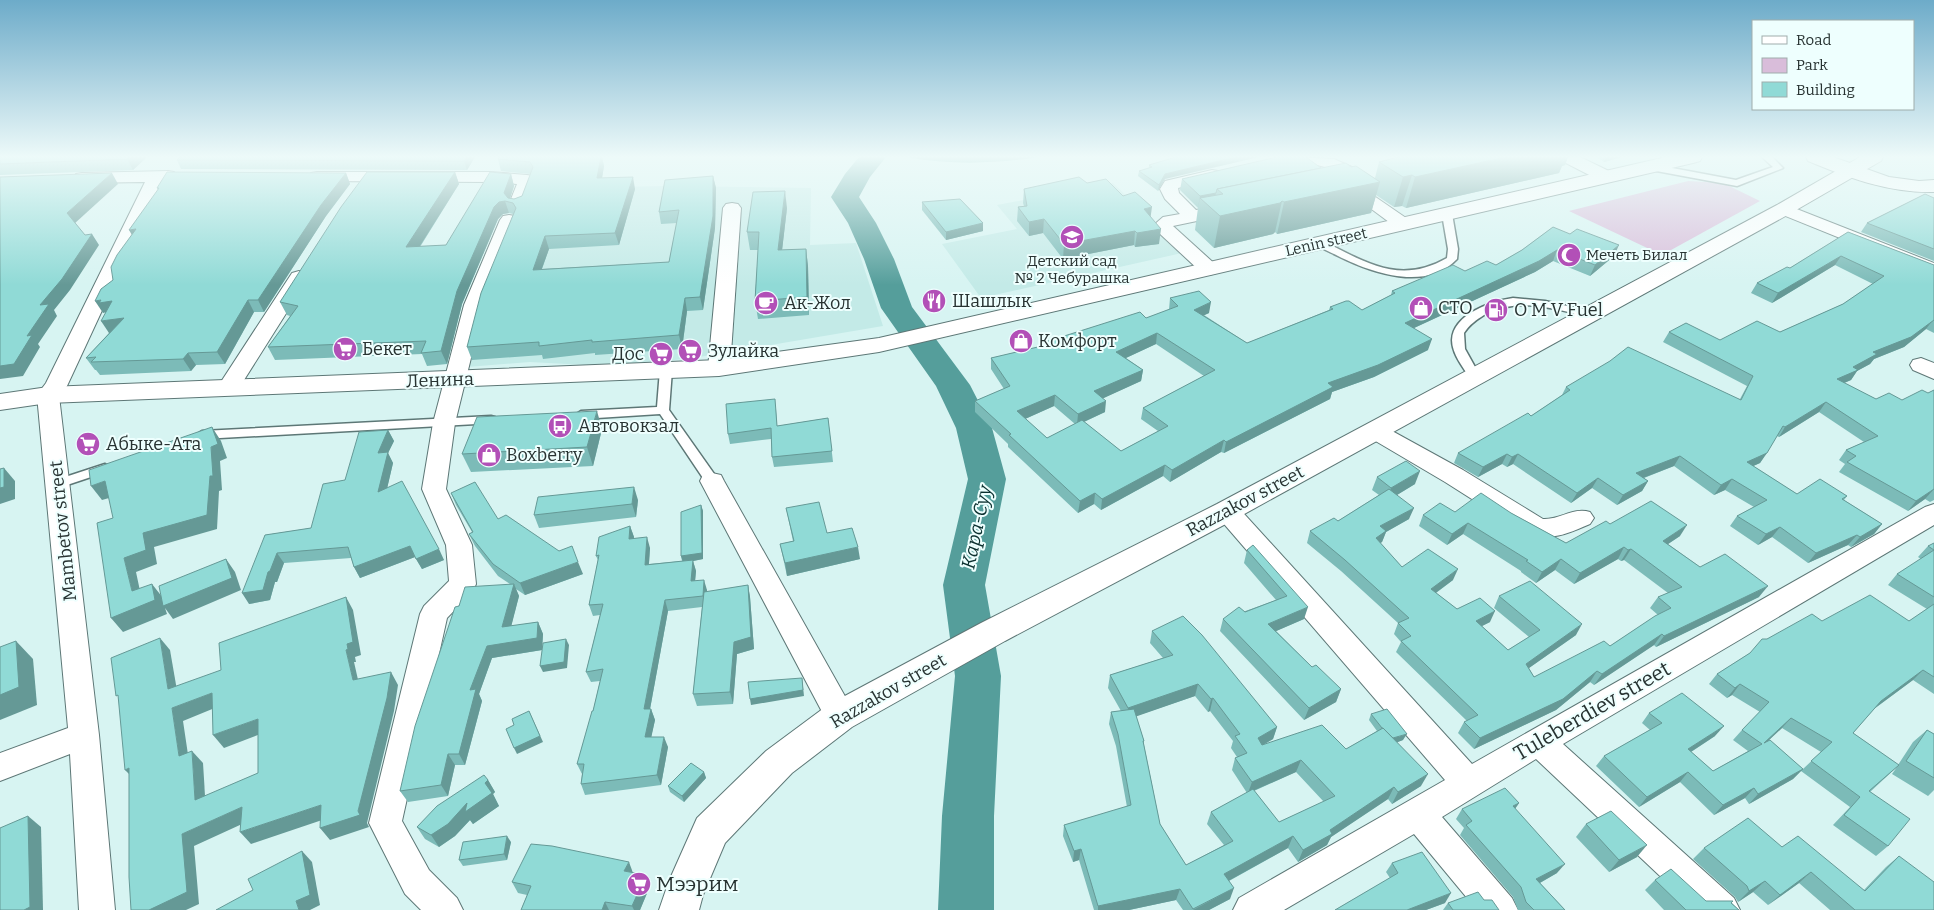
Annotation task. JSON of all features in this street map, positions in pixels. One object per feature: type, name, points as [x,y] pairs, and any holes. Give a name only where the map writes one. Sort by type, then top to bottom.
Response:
[{"type":"main road","name":"Lenin street","points":[[879,345],[1511,199]]},
{"type":"main road","name":"Razzakov street","points":[[679,910],[683,895],[711,832],[779,762],[840,716],[993,632],[1227,511],[1802,199]]},
{"type":"main road","name":"Ленина","points":[[0,402],[48,395],[719,368],[879,345]]},
{"type":"street","points":[[48,395],[56,386],[145,199]]},
{"type":"street","points":[[445,910],[417,882],[384,823],[434,614],[463,584],[459,545],[434,489],[444,423],[474,305],[518,199]]},
{"type":"street","points":[[1175,199],[1192,216]]},
{"type":"street","points":[[1368,199],[1403,224]]},
{"type":"street","points":[[1209,269],[1165,229],[1164,224],[1170,221],[1250,204]]},
{"type":"street","points":[[719,368],[732,208]]},
{"type":"street","points":[[1784,210],[1934,270]]},
{"type":"street","points":[[228,388],[310,259]]},
{"type":"street","name":"Mambetov street","points":[[48,395],[84,734],[97,910]]},
{"type":"street","points":[[1375,431],[1454,476],[1536,527],[1546,530],[1554,529],[1581,518]]},
{"type":"street","points":[[712,481],[840,716]]},
{"type":"street","points":[[1227,511],[1468,783]]},
{"type":"street","name":"Tuleberdiev street","points":[[1251,910],[1934,513]]},
{"type":"street","points":[[0,767],[84,734]]},
{"type":"street","points":[[1539,742],[1722,910]]},
{"type":"street","points":[[1418,814],[1500,910]]},
{"type":"lane","points":[[1320,243],[1383,272],[1401,276],[1419,274],[1440,268],[1452,259],[1453,249],[1447,214]]},
{"type":"lane","points":[[1474,376],[1460,356],[1458,341],[1460,327],[1472,317],[1502,302],[1518,301],[1590,314]]},
{"type":"lane","points":[[666,370],[663,410],[712,481]]},
{"type":"lane","points":[[564,416],[663,410]]},
{"type":"lane","points":[[186,440],[205,434],[505,420]]},
{"type":"lane","points":[[58,484],[113,466]]},
{"type":"shaded area","points":[[597,199],[811,199],[810,245],[856,243],[883,326],[705,356],[622,367],[530,362],[467,367],[487,297]]},
{"type":"shaded area","name":"Детский сад № 2 Чебурашка","points":[[1026,199],[1130,199],[1182,253],[981,298],[942,244],[1017,229],[997,205]]},
{"type":"green space","points":[[1615,199],[1760,201],[1662,255],[1569,211]]},
{"type":"building","points":[[0,199],[82,199],[67,213],[85,235],[92,234],[62,279],[40,305],[49,304],[27,336],[32,335],[14,364],[0,366]]},
{"type":"building","points":[[151,199],[325,199],[258,300],[248,300],[217,352],[188,353],[183,359],[91,362],[96,357],[86,358],[124,318],[101,321],[112,301],[99,303],[101,300],[95,301],[101,289],[113,280],[111,267],[117,255],[136,229],[129,230]]},
{"type":"building","points":[[347,199],[437,199],[406,247],[446,245],[473,199],[626,199],[615,233],[545,236],[533,270],[669,262],[679,210],[659,212],[661,199],[713,199],[713,216],[700,297],[685,298],[679,335],[592,342],[592,340],[539,346],[539,342],[467,347],[481,293],[516,208],[513,203],[505,201],[499,202],[494,207],[457,291],[441,351],[421,353],[426,341],[268,347],[298,306],[280,302]]},
{"type":"building","points":[[752,199],[784,199],[778,250],[806,249],[807,297],[755,301],[759,232],[747,232]]},
{"type":"building","points":[[960,199],[983,223],[946,232],[922,202]]},
{"type":"building","points":[[1026,199],[1143,199],[1152,207],[1144,209],[1161,229],[1137,233],[1135,231],[1064,244],[1044,219],[1029,222],[1018,207],[1027,206]]},
{"type":"building","points":[[1202,199],[1296,199],[1282,201],[1220,216]]},
{"type":"building","points":[[1914,199],[1934,199],[1934,249],[1867,223]]},
{"type":"building","points":[[1553,227],[1570,234],[1577,229],[1619,245],[1595,265],[1557,250],[1539,261],[1405,323],[1432,339],[1378,365],[1328,383],[1333,387],[1226,442],[1224,440],[1172,470],[1165,465],[1102,499],[1095,493],[1080,501],[975,401],[1010,386],[991,358],[1042,346],[1039,344],[1140,312],[1146,318],[1178,306],[1170,298],[1199,291],[1211,302],[1194,310],[1247,343],[1333,309],[1330,307],[1346,301],[1362,310],[1395,293],[1392,291],[1453,265],[1465,271],[1487,261],[1496,265],[1522,250]],"holes":[[[1157,333],[1215,370],[1143,408],[1168,426],[1121,451],[1082,420],[1047,438],[1017,411],[1055,395],[1078,414],[1106,401],[1094,391],[1143,370],[1116,352]]]},
{"type":"building","points":[[1848,232],[1934,265],[1934,320],[1911,337],[1873,352],[1877,354],[1853,367],[1858,370],[1837,379],[1876,399],[1889,393],[1902,400],[1922,390],[1928,393],[1934,390],[1934,489],[1916,501],[1847,462],[1856,456],[1846,450],[1878,436],[1826,402],[1785,427],[1783,426],[1767,453],[1747,462],[1797,494],[1820,479],[1847,496],[1842,499],[1882,524],[1860,537],[1857,535],[1816,553],[1780,527],[1766,534],[1737,516],[1767,500],[1732,479],[1721,485],[1680,456],[1636,473],[1648,481],[1623,495],[1598,478],[1577,493],[1518,454],[1512,457],[1507,454],[1483,467],[1458,453],[1528,413],[1531,416],[1570,390],[1566,387],[1610,361],[1628,347],[1741,400],[1753,376],[1669,332],[1686,323],[1720,340],[1757,321],[1780,332],[1843,304],[1884,276],[1841,256],[1778,293],[1757,283],[1787,267],[1790,268]]},
{"type":"building","points":[[775,399],[777,426],[828,418],[832,451],[772,457],[771,428],[728,434],[726,404]]},
{"type":"building","points":[[597,411],[587,447],[462,454],[477,417]]},
{"type":"building","points":[[212,427],[218,444],[211,447],[213,476],[210,476],[207,515],[143,533],[146,550],[124,558],[132,591],[152,584],[155,600],[111,618],[97,523],[113,518],[105,481],[91,486],[89,470]]},
{"type":"building","points":[[388,430],[378,453],[388,452],[378,492],[402,481],[439,549],[416,559],[410,546],[354,567],[348,547],[277,553],[268,572],[263,590],[242,593],[265,535],[311,528],[323,484],[345,480],[359,432]]},
{"type":"building","points":[[1406,461],[1420,471],[1391,488],[1377,477]]},
{"type":"building","points":[[4,468],[4,487],[0,488],[0,469]]},
{"type":"building","points":[[475,482],[498,519],[506,515],[559,551],[572,546],[578,562],[520,583],[493,564],[469,534],[473,532],[451,493]]},
{"type":"building","points":[[634,487],[632,504],[534,515],[538,497]]},
{"type":"building","points":[[1389,489],[1414,508],[1380,526],[1386,531],[1376,538],[1402,567],[1428,549],[1458,569],[1431,589],[1457,609],[1480,598],[1495,611],[1476,621],[1508,650],[1540,630],[1499,596],[1530,581],[1582,624],[1526,664],[1534,677],[1604,641],[1610,646],[1655,616],[1671,608],[1658,597],[1682,587],[1631,549],[1628,550],[1624,547],[1580,573],[1561,559],[1542,572],[1526,561],[1528,560],[1468,523],[1452,534],[1423,515],[1440,503],[1455,512],[1481,493],[1511,513],[1566,543],[1606,521],[1610,524],[1651,501],[1687,525],[1663,541],[1700,567],[1725,554],[1768,586],[1664,636],[1662,634],[1602,674],[1597,671],[1563,699],[1480,738],[1464,722],[1478,715],[1401,641],[1411,636],[1398,623],[1409,618],[1310,531],[1334,518],[1338,521]]},
{"type":"building","points":[[819,502],[827,533],[852,528],[858,547],[785,563],[780,544],[794,541],[786,508]]},
{"type":"building","points":[[701,505],[702,553],[681,556],[681,512]]},
{"type":"building","points":[[630,526],[629,539],[647,537],[645,565],[693,560],[691,581],[704,580],[703,596],[665,600],[644,709],[651,709],[645,737],[664,737],[657,775],[581,784],[584,764],[577,764],[603,669],[586,672],[603,604],[589,605],[599,555],[596,556],[599,537]]},
{"type":"building","points":[[1934,543],[1934,550],[1928,546]]},
{"type":"building","points":[[1253,545],[1308,607],[1268,624],[1312,667],[1316,665],[1341,689],[1309,708],[1223,619],[1239,607],[1245,612],[1287,596],[1247,550]]},
{"type":"building","points":[[1934,550],[1934,597],[1897,574]]},
{"type":"building","points":[[226,559],[232,578],[163,606],[159,586]]},
{"type":"building","points":[[514,584],[502,627],[538,622],[537,638],[487,646],[470,690],[476,689],[459,754],[448,754],[441,785],[400,791],[415,726],[455,607],[459,606],[465,587]]},
{"type":"building","points":[[748,585],[751,637],[734,642],[730,692],[693,694],[704,592]]},
{"type":"building","points":[[1870,595],[1909,621],[1934,604],[1934,677],[1923,670],[1881,701],[1853,733],[1899,765],[1869,791],[1910,819],[1888,846],[1844,815],[1860,797],[1811,761],[1832,742],[1791,718],[1764,743],[1770,740],[1803,769],[1758,794],[1754,788],[1723,805],[1688,772],[1647,797],[1604,756],[1662,723],[1649,713],[1682,693],[1724,726],[1688,749],[1713,771],[1762,744],[1742,730],[1769,702],[1740,684],[1735,688],[1717,674],[1750,653],[1762,639],[1767,639],[1812,614],[1822,621]]},
{"type":"building","points":[[346,597],[353,642],[347,644],[348,649],[346,650],[353,680],[391,672],[387,698],[358,811],[360,815],[320,828],[321,805],[240,832],[242,807],[182,834],[187,892],[149,910],[131,910],[129,877],[129,768],[125,770],[118,695],[116,696],[111,658],[160,638],[168,689],[221,670],[219,643]],"holes":[[[212,693],[213,735],[258,719],[258,773],[195,800],[192,751],[179,756],[172,708]]]},
{"type":"building","points":[[1183,616],[1202,635],[1277,727],[1258,738],[1262,745],[1322,725],[1346,749],[1383,728],[1428,774],[1398,792],[1394,787],[1330,830],[1332,834],[1303,850],[1293,836],[1224,874],[1234,888],[1193,909],[1180,889],[1098,906],[1081,849],[1074,851],[1064,825],[1131,805],[1118,734],[1111,712],[1134,709],[1144,741],[1160,824],[1186,865],[1233,841],[1211,812],[1253,789],[1279,822],[1335,796],[1301,760],[1252,782],[1235,758],[1247,753],[1235,736],[1240,734],[1213,698],[1211,699],[1198,684],[1128,708],[1110,675],[1173,655],[1152,631]]},
{"type":"building","points":[[566,639],[564,662],[540,666],[543,643]]},
{"type":"building","points":[[16,641],[19,687],[0,695],[0,647]]},
{"type":"building","points":[[802,678],[803,690],[750,699],[748,682]]},
{"type":"building","points":[[1387,709],[1407,734],[1393,738],[1371,714]]},
{"type":"building","points":[[529,711],[540,736],[514,748],[506,729],[514,725],[512,719]]},
{"type":"building","points":[[1927,730],[1934,734],[1934,778],[1906,761]]},
{"type":"building","points":[[691,763],[704,772],[682,796],[668,786]]},
{"type":"building","points":[[484,775],[488,780],[485,783],[492,793],[465,812],[467,803],[448,824],[431,835],[417,827],[437,806]]},
{"type":"building","points":[[1505,788],[1519,803],[1513,806],[1565,864],[1536,879],[1565,910],[1534,910],[1526,902],[1521,887],[1466,825],[1472,821],[1462,809]]},
{"type":"building","points":[[1611,811],[1647,845],[1619,860],[1586,824]]},
{"type":"building","points":[[28,816],[30,907],[24,910],[0,910],[0,828]]},
{"type":"building","points":[[1748,818],[1782,847],[1798,836],[1865,891],[1899,856],[1934,882],[1934,910],[1855,910],[1811,872],[1780,895],[1765,881],[1749,891],[1747,886],[1704,848]]},
{"type":"building","points":[[507,836],[504,854],[459,860],[463,842]]},
{"type":"building","points":[[531,844],[552,846],[629,862],[624,871],[646,875],[632,906],[605,902],[602,910],[521,910],[531,886],[512,882]]},
{"type":"building","points":[[302,851],[310,895],[296,901],[299,910],[216,910],[253,890],[248,879]]},
{"type":"building","points":[[1422,852],[1451,893],[1407,910],[1335,910],[1398,873],[1392,863]]},
{"type":"building","points":[[1671,869],[1706,901],[1733,901],[1731,903],[1739,910],[1686,910],[1655,880]]},
{"type":"building","points":[[1478,892],[1484,900],[1492,900],[1499,910],[1453,910],[1448,903]]},
{"type":"waterway","name":"Кара-Суу","points":[[847,199],[862,223],[879,259],[897,308],[953,385],[974,428],[987,479],[964,585],[978,676],[968,816],[966,910]]},
{"type":"place","name":"Детский сад № 2 Чебурашка","points":[[1072,237]]},
{"type":"place","name":"Мечеть Билал","points":[[1569,255]]},
{"type":"place","name":"Шашлык","points":[[934,301]]},
{"type":"place","name":"Ак-Жол","points":[[766,303]]},
{"type":"place","name":"СТО","points":[[1421,308]]},
{"type":"place","name":"O M V Fuel","points":[[1496,310]]},
{"type":"place","name":"Комфорт","points":[[1021,341]]},
{"type":"place","name":"Бекет","points":[[345,349]]},
{"type":"place","name":"Зулайка","points":[[690,351]]},
{"type":"place","name":"Дос","points":[[661,354]]},
{"type":"place","name":"Автовокзал","points":[[560,426]]},
{"type":"place","name":"Абыке-Ата","points":[[88,444]]},
{"type":"place","name":"Boxberry","points":[[489,455]]},
{"type":"place","name":"Мээрим","points":[[639,884]]}]
